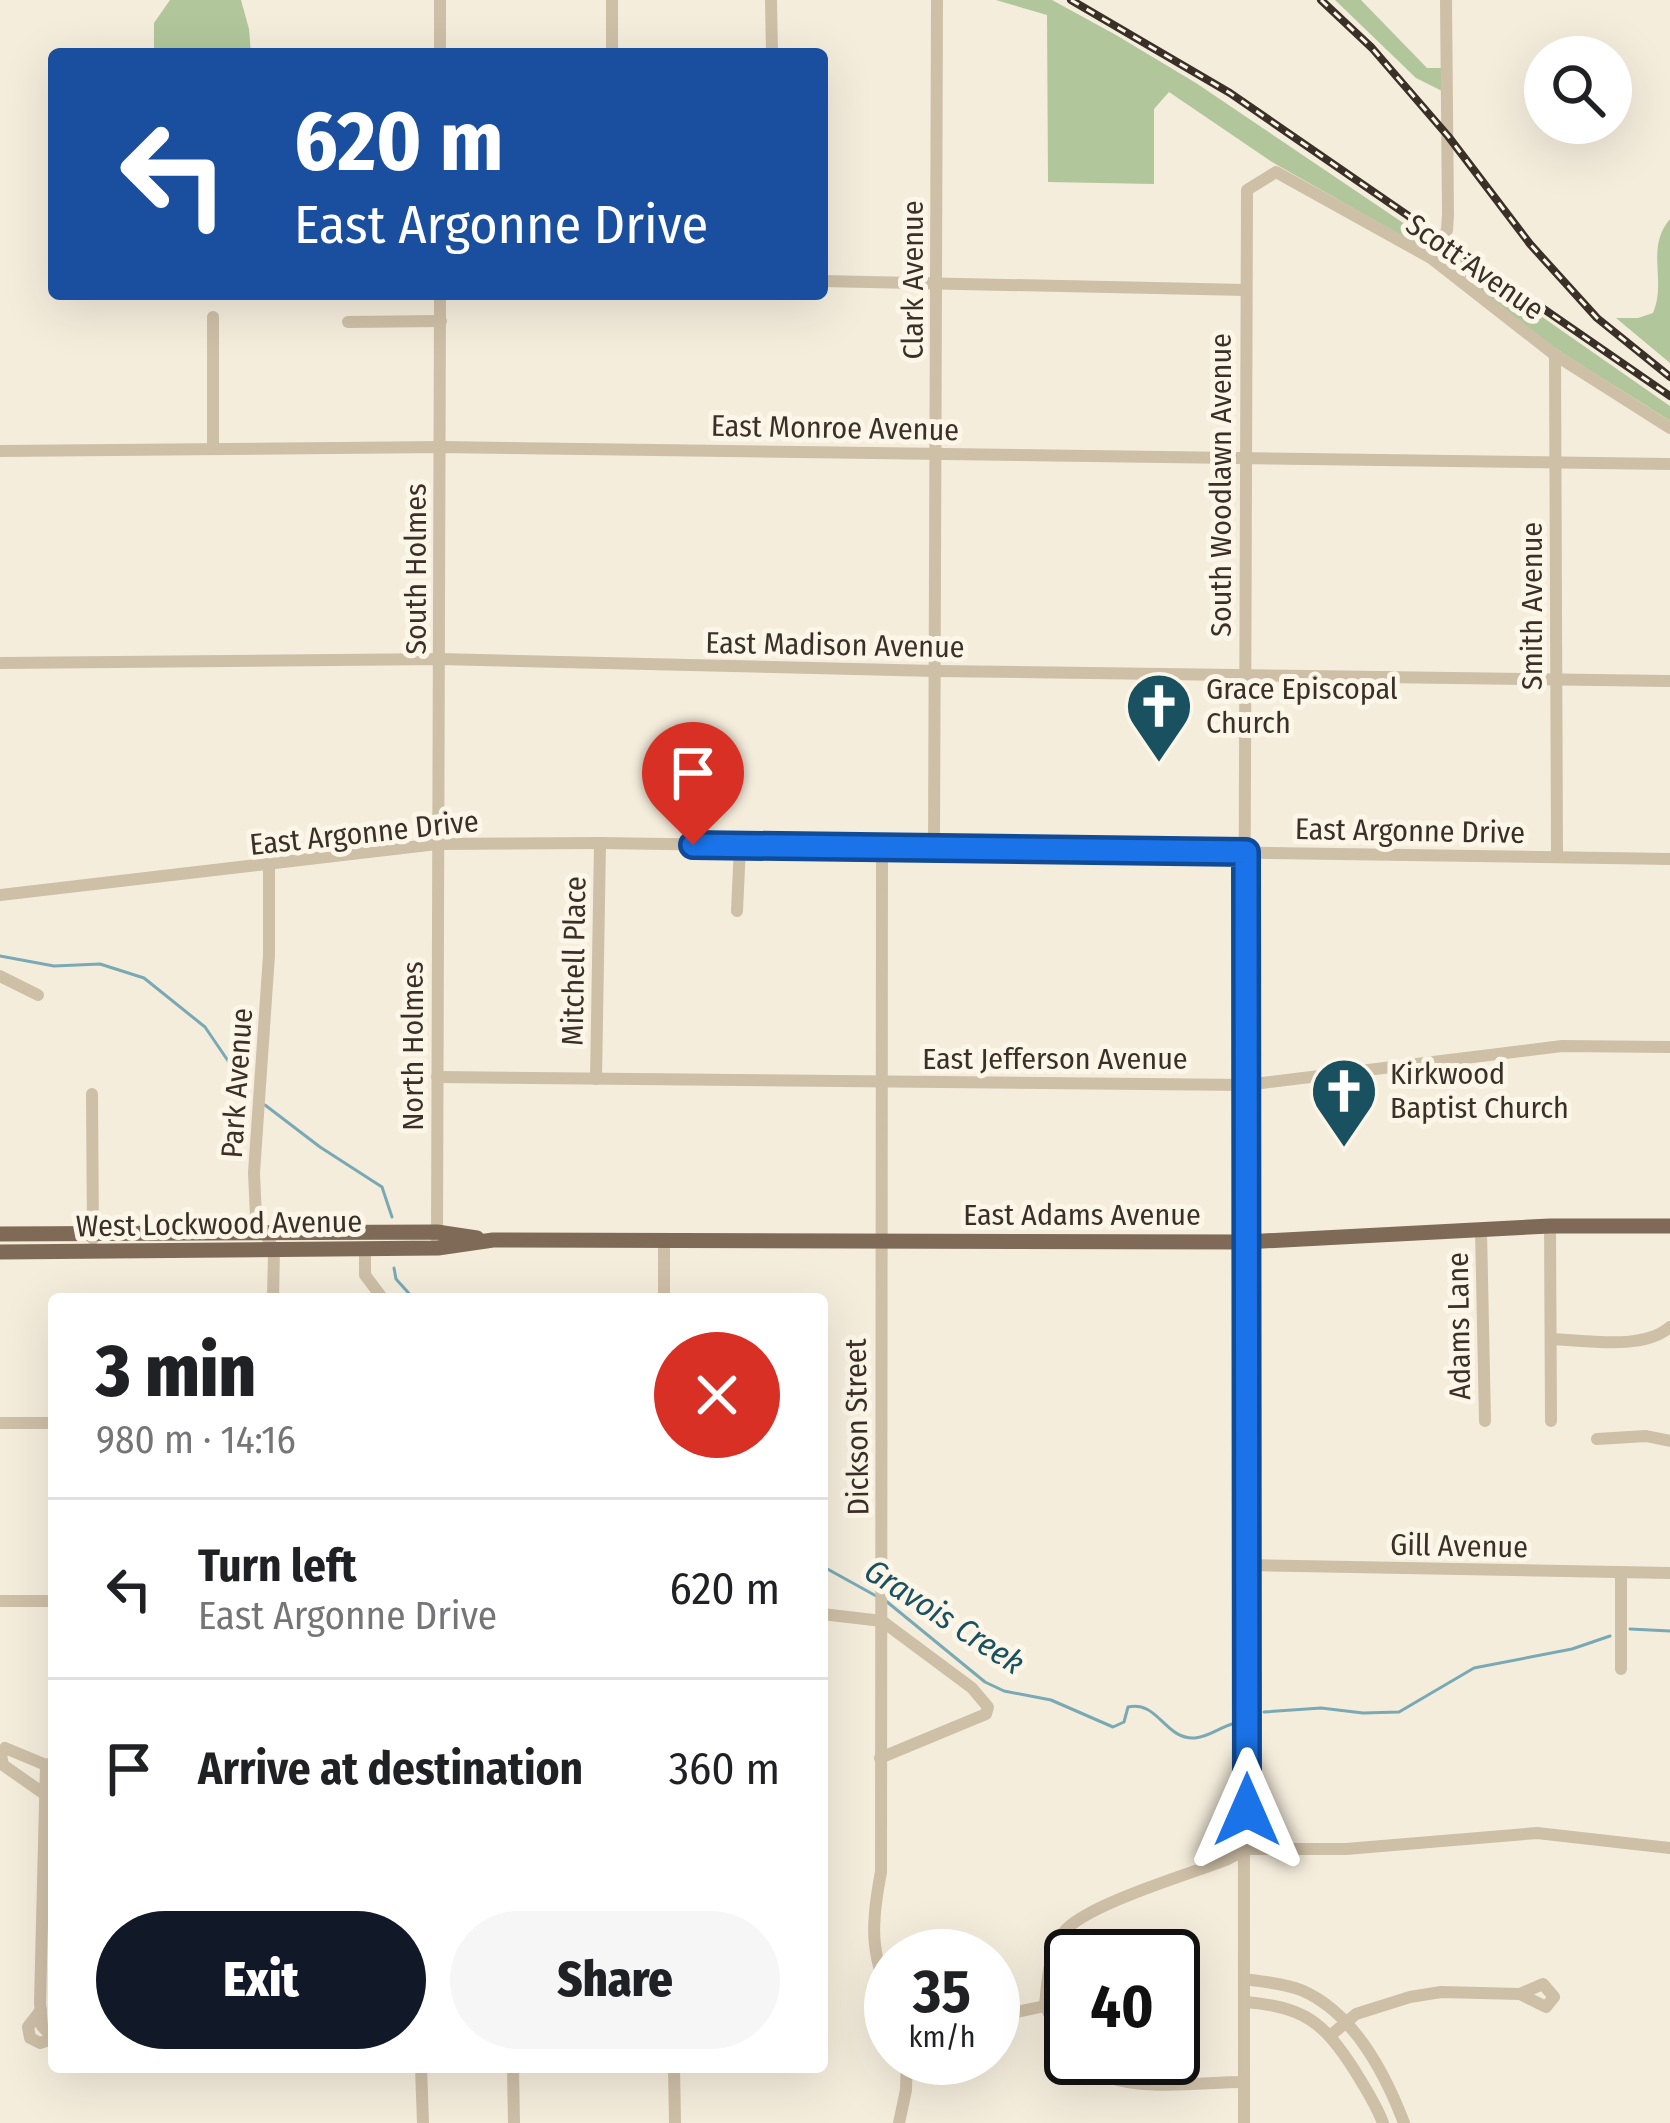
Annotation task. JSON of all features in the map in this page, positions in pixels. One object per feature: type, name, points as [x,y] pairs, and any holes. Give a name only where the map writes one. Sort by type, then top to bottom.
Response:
[{"type":"main road","name":"East Adams Avenue","points":[[437,1240],[1245,1242],[1550,1226],[1670,1226]]},
{"type":"main road","name":"West Lockwood Avenue","points":[[0,1234],[264,1232],[437,1240]]},
{"type":"main road","name":"West Lockwood Avenue","points":[[0,1252],[365,1249],[437,1240]]},
{"type":"street","points":[[440,0],[440,48]]},
{"type":"street","points":[[612,0],[612,48]]},
{"type":"street","points":[[771,0],[772,48]]},
{"type":"street","name":"Clark Avenue","points":[[934,848],[938,0]]},
{"type":"street","points":[[1431,258],[1447,230],[1448,215],[1446,0]]},
{"type":"street","name":"Scott Avenue","points":[[1247,190],[1276,172],[1431,258],[1555,355],[1670,428]]},
{"type":"street","name":"South Woodlawn Avenue","points":[[1244,2123],[1247,190]]},
{"type":"street","points":[[828,281],[1246,290]]},
{"type":"street","name":"South Holmes","points":[[437,844],[440,300]]},
{"type":"street","points":[[213,317],[214,449]]},
{"type":"street","points":[[348,322],[441,321]]},
{"type":"street","name":"Smith Avenue","points":[[1555,355],[1558,857]]},
{"type":"street","name":"East Monroe Avenue","points":[[0,451],[441,447],[1670,464]]},
{"type":"street","name":"East Madison Avenue","points":[[0,663],[440,659],[1670,680]]},
{"type":"street","name":"Mitchell Place","points":[[596,1079],[600,843]]},
{"type":"street","name":"East Argonne Drive","points":[[0,895],[437,844],[1670,859]]},
{"type":"street","name":"North Holmes","points":[[437,844],[437,1240]]},
{"type":"street","points":[[736,911],[740,846]]},
{"type":"street","name":"Dickson Street","points":[[873,1929],[880,1872],[882,849]]},
{"type":"street","name":"Park Avenue","points":[[269,867],[268,974],[254,1172],[256,1217],[274,1250]]},
{"type":"street","points":[[0,976],[38,995]]},
{"type":"street","name":"East Jefferson Avenue","points":[[437,1077],[1246,1085],[1562,1046],[1670,1047]]},
{"type":"street","points":[[92,1094],[93,1253]]},
{"type":"street","points":[[1550,1226],[1551,1421]]},
{"type":"street","name":"Adams Lane","points":[[1481,1230],[1485,1421]]},
{"type":"street","points":[[664,1240],[664,1293]]},
{"type":"street","points":[[365,1249],[365,1275],[378,1293]]},
{"type":"street","points":[[273,1293],[274,1250]]},
{"type":"street","points":[[1551,1339],[1638,1340],[1660,1335],[1670,1327]]},
{"type":"street","points":[[0,1423],[48,1424]]},
{"type":"street","points":[[1597,1439],[1646,1436],[1670,1441]]},
{"type":"street","name":"Gill Avenue","points":[[1247,1565],[1670,1573]]},
{"type":"street","points":[[1621,1573],[1621,1669]]},
{"type":"street","points":[[0,1601],[48,1601]]},
{"type":"street","points":[[828,1613],[882,1607],[988,1707],[986,1714],[880,1758]]},
{"type":"street","points":[[43,1793],[3,1766],[1,1755],[5,1748],[12,1748],[48,1763]]},
{"type":"street","points":[[48,1772],[43,1793],[40,2010],[48,2030]]},
{"type":"street","points":[[1068,1929],[1085,1914],[1247,1849],[1346,1850],[1537,1833],[1670,1848]]},
{"type":"street","points":[[1245,1979],[1302,1990],[1345,2022],[1387,2083],[1404,2123]]},
{"type":"street","points":[[1331,2036],[1345,2022],[1384,2004],[1441,1992],[1520,1994]]},
{"type":"street","points":[[1245,2002],[1292,2009],[1316,2022],[1331,2036],[1383,2123]]},
{"type":"street","points":[[422,2073],[423,2123]]},
{"type":"street","points":[[513,2073],[514,2123]]},
{"type":"street","points":[[674,2073],[675,2123]]},
{"type":"street","points":[[1200,2082],[1244,2082]]},
{"type":"street","points":[[899,2123],[906,2085]]},
{"type":"green space","points":[[170,0],[241,0],[251,48],[154,48],[154,23]]},
{"type":"green space","points":[[996,0],[1052,0],[1116,35],[1196,83],[1430,241],[1418,245],[1272,162],[1169,92],[1154,109],[1154,184],[1048,182],[1047,15]]},
{"type":"green space","points":[[1335,0],[1361,0],[1427,68],[1442,68],[1442,91],[1416,78]]},
{"type":"green space","points":[[1670,219],[1670,363],[1616,318],[1653,313],[1659,241]]},
{"type":"green space","points":[[1449,252],[1670,406],[1670,421],[1522,325],[1469,280],[1448,257]]},
{"type":"waterway","name":"Gravois Creek","points":[[0,956],[54,966],[100,964],[144,978],[205,1027],[237,1074]]},
{"type":"waterway","name":"Gravois Creek","points":[[265,1105],[382,1187],[392,1217]]},
{"type":"waterway","name":"Gravois Creek","points":[[394,1268],[396,1279],[409,1293]]},
{"type":"waterway","name":"Gravois Creek","points":[[828,1569],[878,1597]]},
{"type":"waterway","name":"Gravois Creek","points":[[886,1601],[985,1682],[1004,1691],[1051,1700],[1113,1727],[1124,1722],[1128,1707],[1138,1706],[1185,1737],[1200,1737],[1232,1724]]},
{"type":"waterway","name":"Gravois Creek","points":[[1630,1629],[1670,1631]]},
{"type":"waterway","name":"Gravois Creek","points":[[1264,1712],[1321,1708],[1399,1712],[1474,1668],[1572,1649],[1610,1636]]},
{"type":"railway","points":[[1071,0],[1230,93],[1670,396]]},
{"type":"railway","points":[[1321,0],[1372,48],[1448,136],[1530,244],[1597,318],[1670,377]]},
{"type":"place","name":"Grace Episcopal Church","points":[[1159,765]]},
{"type":"place","name":"Kirkwood Baptist Church","points":[[1344,1150]]},
{"type":"route","points":[[693,845],[1246,852],[1247,1810]]}]
